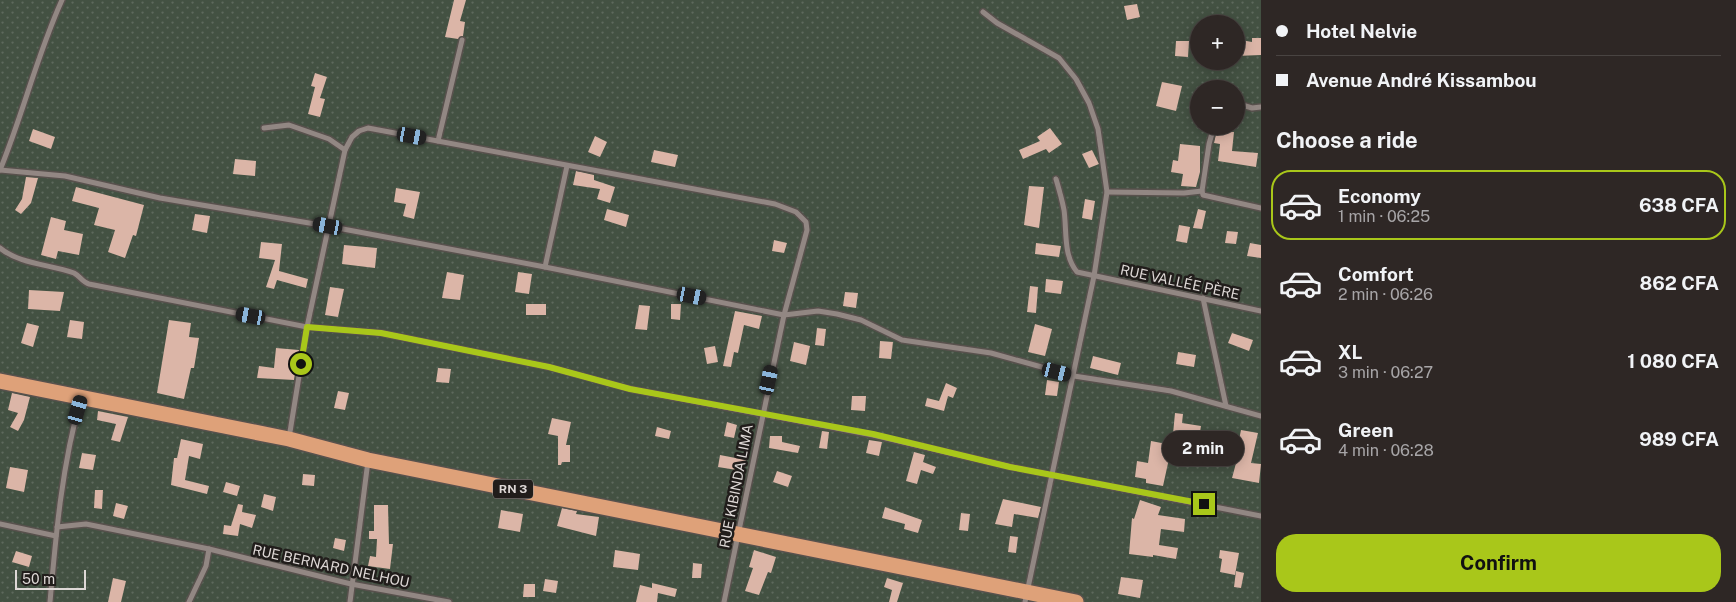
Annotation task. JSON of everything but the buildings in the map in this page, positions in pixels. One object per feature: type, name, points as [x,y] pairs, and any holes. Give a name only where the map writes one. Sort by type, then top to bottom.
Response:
[{"type":"highway","name":"RN 3","points":[[1,384],[82,396],[289,439],[368,460],[739,535],[1026,597],[1076,602]]},
{"type":"street","points":[[62,0],[50,26],[0,170],[65,176],[160,198],[328,226],[784,315],[818,311],[837,314],[861,320],[902,340],[991,353],[1074,376],[1171,391],[1261,416]]},
{"type":"street","points":[[983,12],[997,23],[1059,58],[1076,79],[1089,103],[1098,129],[1107,192],[1094,276],[1026,597]]},
{"type":"street","points":[[438,141],[462,40]]},
{"type":"street","points":[[1245,106],[1252,108],[1261,107]]},
{"type":"street","points":[[264,128],[289,125],[330,139],[345,150],[307,327],[289,439]]},
{"type":"street","name":"RUE KIBINDA LIMA","points":[[345,150],[359,131],[368,128],[775,204],[796,212],[806,222],[807,230],[784,315],[762,413],[724,602]]},
{"type":"street","points":[[1212,135],[1202,191],[1203,195],[1261,208]]},
{"type":"street","points":[[545,267],[567,166]]},
{"type":"street","name":"RUE VALLÉE PÈRE","points":[[1056,179],[1064,211],[1067,252],[1072,266],[1083,275],[1261,310]]},
{"type":"street","points":[[1107,192],[1184,193],[1202,191]]},
{"type":"street","points":[[0,248],[12,256],[76,274],[86,284],[307,327],[381,333],[549,367],[630,389],[873,434],[1053,475],[1261,516]]},
{"type":"street","points":[[1204,298],[1226,406]]},
{"type":"street","points":[[50,602],[57,527],[70,439],[82,396]]},
{"type":"street","points":[[350,602],[368,460]]},
{"type":"street","points":[[0,524],[56,536]]},
{"type":"street","name":"RUE BERNARD NELHOU","points":[[57,527],[86,524],[209,549],[352,584],[449,602]]},
{"type":"street","points":[[189,602],[206,566],[209,549]]},
{"type":"green space","points":[[0,0],[1261,0],[1261,602],[0,602]]},
{"type":"route","points":[[301,364],[307,327],[381,333],[549,367],[630,389],[873,434],[1010,467],[1204,504]]}]
